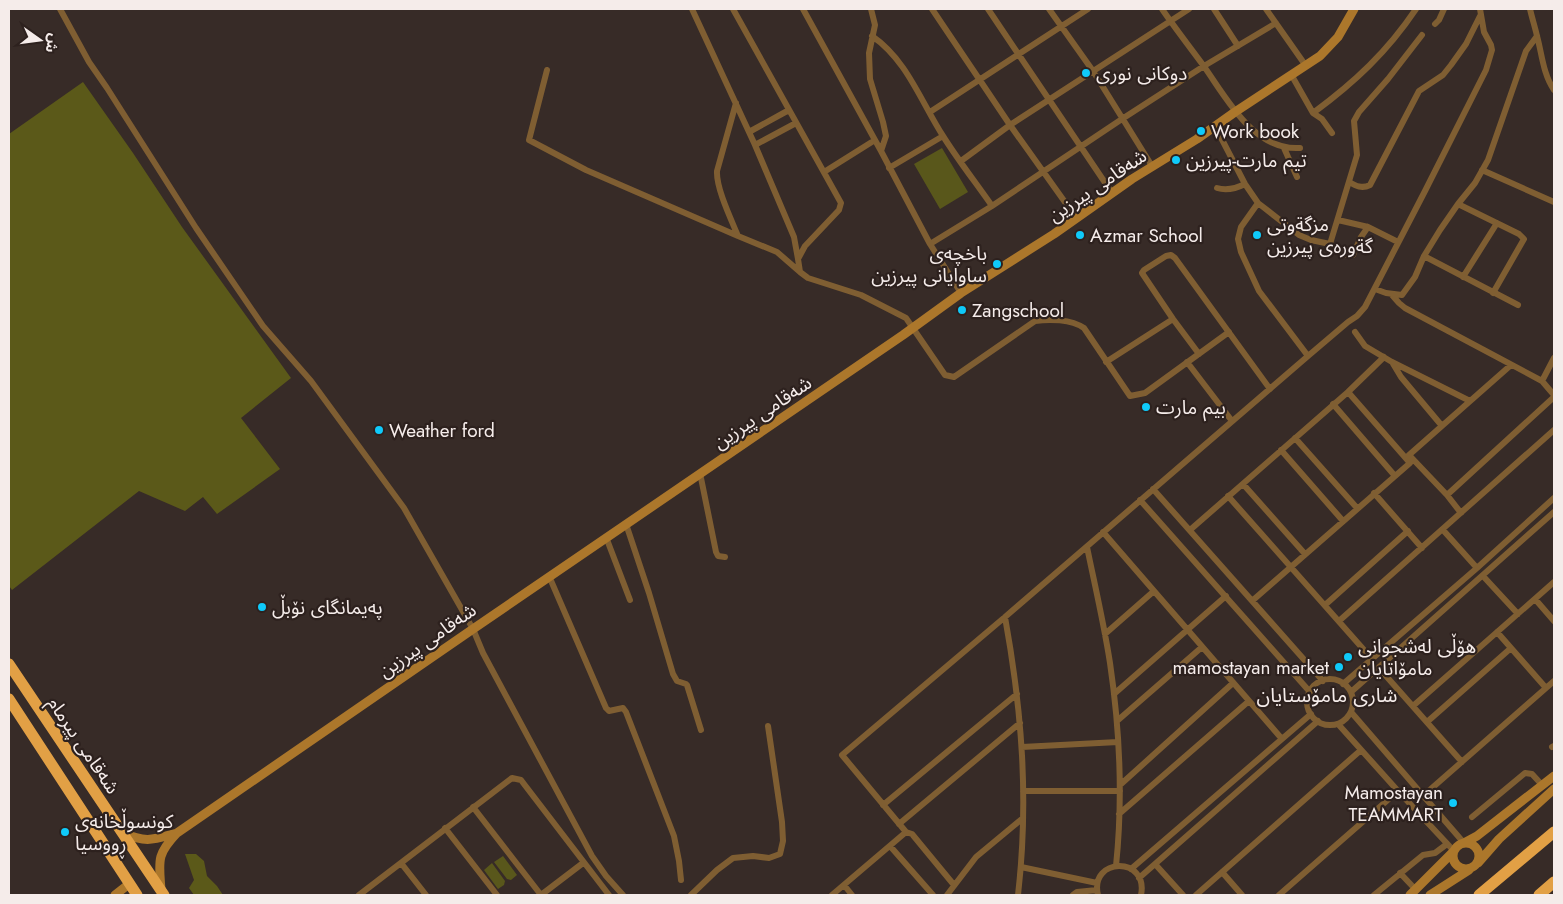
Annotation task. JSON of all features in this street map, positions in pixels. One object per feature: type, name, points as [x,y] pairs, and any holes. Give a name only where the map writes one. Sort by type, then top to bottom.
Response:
[{"type":"highway","name":"شەقامی پیرمام","points":[[9,664],[162,893]]},
{"type":"highway","name":"شەقامی پیرمام","points":[[9,698],[131,891]]},
{"type":"highway","points":[[1479,895],[1554,832]]},
{"type":"highway","points":[[1539,895],[1554,882]]},
{"type":"street","points":[[60,9],[89,62],[196,228],[263,326],[311,381],[404,508],[473,628],[483,653],[592,856],[623,895]]},
{"type":"street","points":[[692,9],[755,145],[794,236],[800,272]]},
{"type":"street","points":[[733,9],[841,203],[839,210],[805,246],[798,259]]},
{"type":"street","points":[[803,9],[930,244],[961,293]]},
{"type":"street","points":[[871,9],[875,25],[869,53],[870,79],[886,136],[881,151]]},
{"type":"street","points":[[932,9],[1010,125],[1077,219]]},
{"type":"street","points":[[988,9],[1112,193]]},
{"type":"street","points":[[1050,9],[1093,71],[1152,166]]},
{"type":"street","points":[[930,112],[1088,9]]},
{"type":"street","points":[[1162,9],[1235,112],[1255,132],[1272,143],[1284,148],[1300,148]]},
{"type":"street","points":[[961,161],[1010,125],[1050,101],[1189,9]]},
{"type":"street","points":[[1214,9],[1238,46]]},
{"type":"street","points":[[1266,9],[1306,66]]},
{"type":"street","points":[[1347,20],[1349,9]]},
{"type":"street","name":"شەقامی پیرزین","points":[[177,833],[473,628],[914,328],[961,293],[1077,219],[1152,166],[1292,76],[1333,44],[1354,9]]},
{"type":"street","points":[[1314,113],[1337,96],[1366,70],[1388,46],[1416,9]]},
{"type":"street","points":[[1435,24],[1444,9]]},
{"type":"street","points":[[1530,9],[1538,36],[1542,64],[1554,90]]},
{"type":"street","points":[[1349,182],[1366,188],[1370,185],[1419,91],[1443,75],[1447,70],[1466,44],[1480,12]]},
{"type":"street","points":[[954,885],[912,834],[906,832],[899,824],[842,754],[1087,547],[1357,316],[1365,307],[1486,70],[1492,50],[1484,32],[1480,12]]},
{"type":"street","points":[[930,244],[992,206],[1204,66],[1276,23]]},
{"type":"street","points":[[872,36],[900,62],[943,136],[992,206]]},
{"type":"street","points":[[1330,244],[1357,155],[1354,121],[1359,112],[1422,36]]},
{"type":"street","points":[[1375,289],[1398,296],[1404,294],[1415,277],[1424,256],[1458,204],[1475,183],[1488,160],[1526,51],[1538,36]]},
{"type":"street","points":[[548,70],[530,140],[586,170],[777,252],[808,278],[861,295],[906,318],[945,375],[954,377],[1035,321],[1045,320],[1078,324],[1084,328],[1130,396],[1145,393],[1229,332]]},
{"type":"street","points":[[1292,76],[1314,113],[1322,119],[1332,133]]},
{"type":"street","points":[[736,103],[717,176],[738,236]]},
{"type":"street","points":[[749,132],[789,110]]},
{"type":"street","points":[[755,145],[796,123]]},
{"type":"street","points":[[1215,126],[1245,184],[1258,203],[1299,235],[1330,244],[1347,255],[1352,255],[1368,227]]},
{"type":"street","points":[[889,168],[943,136]]},
{"type":"street","points":[[824,172],[875,140]]},
{"type":"street","points":[[1284,148],[1297,177]]},
{"type":"street","points":[[1482,170],[1554,202]]},
{"type":"street","points":[[1217,188],[1229,190],[1245,184]]},
{"type":"street","points":[[1258,203],[1241,228],[1238,239],[1241,252],[1259,290],[1308,356]]},
{"type":"street","points":[[1458,204],[1519,234],[1524,239],[1493,293]]},
{"type":"street","points":[[1338,220],[1368,227],[1398,242]]},
{"type":"street","points":[[1463,278],[1497,223]]},
{"type":"street","points":[[1198,354],[1142,273],[1166,256],[1171,255],[1175,258],[1270,389]]},
{"type":"street","points":[[1424,256],[1518,305]]},
{"type":"street","points":[[1392,295],[1406,308],[1542,381],[1554,396],[1447,495]]},
{"type":"street","points":[[1106,362],[1173,319]]},
{"type":"street","points":[[1355,332],[1365,346],[1392,362],[1470,401]]},
{"type":"street","points":[[1190,530],[1348,392],[1384,357]]},
{"type":"street","points":[[1542,381],[1554,358]]},
{"type":"street","points":[[1188,362],[1232,421]]},
{"type":"street","points":[[1392,362],[1401,377],[1442,426]]},
{"type":"street","points":[[1252,601],[1395,476],[1442,426],[1511,365]]},
{"type":"street","points":[[1348,392],[1409,459],[1447,495],[1461,513]]},
{"type":"street","points":[[1333,404],[1395,476]]},
{"type":"street","points":[[1339,621],[1554,430]]},
{"type":"street","points":[[1295,438],[1357,508]]},
{"type":"street","points":[[1281,450],[1343,521]]},
{"type":"street","points":[[700,473],[716,552],[718,556],[725,557]]},
{"type":"street","points":[[1242,484],[1305,554]]},
{"type":"street","points":[[1153,489],[1323,681]]},
{"type":"street","points":[[1374,493],[1422,548]]},
{"type":"street","points":[[1228,496],[1372,659]]},
{"type":"street","points":[[1344,684],[1554,498]]},
{"type":"street","points":[[1140,500],[1310,692]]},
{"type":"street","points":[[1351,692],[1554,512]]},
{"type":"street","points":[[626,524],[673,674],[677,681],[687,685],[701,730]]},
{"type":"street","points":[[1443,530],[1477,568]]},
{"type":"street","points":[[1325,605],[1408,531]]},
{"type":"street","points":[[1103,532],[1282,739]]},
{"type":"street","points":[[606,538],[630,600]]},
{"type":"street","points":[[1087,547],[1105,634],[1117,721],[1120,814],[1116,866]]},
{"type":"street","points":[[549,576],[606,708],[609,711],[623,708],[626,712],[674,836],[681,880]]},
{"type":"street","points":[[1483,576],[1518,614]]},
{"type":"street","points":[[1413,706],[1554,582]]},
{"type":"street","points":[[1460,583],[1466,591]]},
{"type":"street","points":[[1105,634],[1154,591]]},
{"type":"street","points":[[1114,694],[1226,596]]},
{"type":"street","points":[[1535,599],[1552,613],[1554,622]]},
{"type":"street","points":[[1005,617],[1017,694],[1022,747],[1023,818],[1018,895]]},
{"type":"street","points":[[1497,632],[1546,688]]},
{"type":"street","points":[[1117,721],[1202,647]]},
{"type":"street","points":[[1427,722],[1511,648]]},
{"type":"street","points":[[1379,668],[1462,762]]},
{"type":"street","points":[[1334,680],[1344,684],[1351,692],[1353,702],[1351,712],[1338,724],[1326,725],[1318,721],[1311,714],[1308,704],[1310,692],[1323,681],[1334,680]]},
{"type":"street","points":[[1424,795],[1554,681]]},
{"type":"street","points":[[1023,791],[1120,788],[1234,683]]},
{"type":"street","points":[[883,805],[1017,694]]},
{"type":"street","points":[[1120,814],[1249,701]]},
{"type":"street","points":[[1351,712],[1464,843],[1473,844],[1476,847],[1480,855],[1478,863]]},
{"type":"street","points":[[1131,870],[1311,714]]},
{"type":"street","points":[[1139,878],[1318,721]]},
{"type":"street","points":[[899,824],[1020,723]]},
{"type":"street","points":[[1338,724],[1451,847],[1453,859],[1457,866],[1469,870]]},
{"type":"street","points":[[691,895],[717,870],[733,858],[753,856],[769,858],[780,854],[783,841],[782,822],[768,726]]},
{"type":"street","points":[[1022,747],[1118,742]]},
{"type":"street","points":[[1196,895],[1361,750]]},
{"type":"street","points":[[1472,817],[1524,773],[1532,774],[1543,786]]},
{"type":"street","points":[[1374,895],[1423,855],[1458,846],[1478,836],[1554,776]]},
{"type":"street","points":[[359,895],[512,778],[521,780],[609,895]]},
{"type":"street","points":[[1430,895],[1478,863],[1500,839],[1554,789]]},
{"type":"street","points":[[1279,895],[1398,791]]},
{"type":"street","points":[[473,807],[541,895],[583,863]]},
{"type":"street","points":[[947,895],[976,857],[1023,818]]},
{"type":"street","points":[[445,828],[497,895]]},
{"type":"street","points":[[121,832],[138,839],[147,840],[177,833]]},
{"type":"street","points":[[832,895],[906,832]]},
{"type":"street","points":[[162,893],[159,860],[165,848],[177,833]]},
{"type":"street","points":[[890,846],[933,895]]},
{"type":"street","points":[[1400,873],[1413,893],[1451,847]]},
{"type":"street","points":[[401,863],[426,895]]},
{"type":"street","points":[[1156,864],[1183,895]]},
{"type":"street","points":[[1097,890],[1100,877],[1104,871],[1116,866],[1124,866],[1139,878],[1142,886],[1141,895]]},
{"type":"street","points":[[1021,867],[1097,890]]},
{"type":"street","points":[[1222,872],[1242,895]]},
{"type":"street","points":[[844,885],[852,895]]},
{"type":"street","points":[[1073,895],[1077,892],[1097,890]]},
{"type":"street","points":[[114,895],[131,891]]},
{"type":"shaded area","points":[[83,82],[182,227],[291,378],[241,418],[280,469],[217,514],[203,497],[185,511],[139,491],[12,590],[9,586],[9,134]]},
{"type":"shaded area","points":[[942,148],[968,192],[940,209],[914,164]]},
{"type":"shaded area","points":[[185,854],[196,854],[204,861],[207,876],[223,895],[194,895],[189,888],[194,880]]},
{"type":"shaded area","points":[[503,856],[517,875],[511,880],[507,879],[494,862]]},
{"type":"shaded area","points":[[492,863],[505,881],[504,885],[498,889],[484,870]]},
{"type":"place","name":"دوکانی نوری","points":[[1086,73]]},
{"type":"place","name":"Work book","points":[[1201,131]]},
{"type":"place","name":"تیم مارت-پیرزین","points":[[1176,160]]},
{"type":"place","name":"Azmar School","points":[[1080,235]]},
{"type":"place","name":"مزگةوتی گةورەی پیرزین","points":[[1257,235]]},
{"type":"place","name":"باخچەی ساوایانی پیرزین","points":[[997,264]]},
{"type":"place","name":"Zangschool","points":[[962,310]]},
{"type":"place","name":"بیم مارت","points":[[1146,407]]},
{"type":"place","name":"Weather ford","points":[[379,430]]},
{"type":"place","name":"پەیمانگای نۆبڵ","points":[[262,607]]},
{"type":"place","name":"هۆڵی لەشجوانی مامۆاتایان","points":[[1348,657]]},
{"type":"place","name":"mamostayan market","points":[[1339,667]]},
{"type":"place","name":"Mamostayan TEAMMART","points":[[1453,803]]},
{"type":"place","name":"کونسوڵخانەی ڕووسیا","points":[[65,832]]},
{"type":"district","name":"شاری مامۆستایان","points":[[1327,695]]}]
